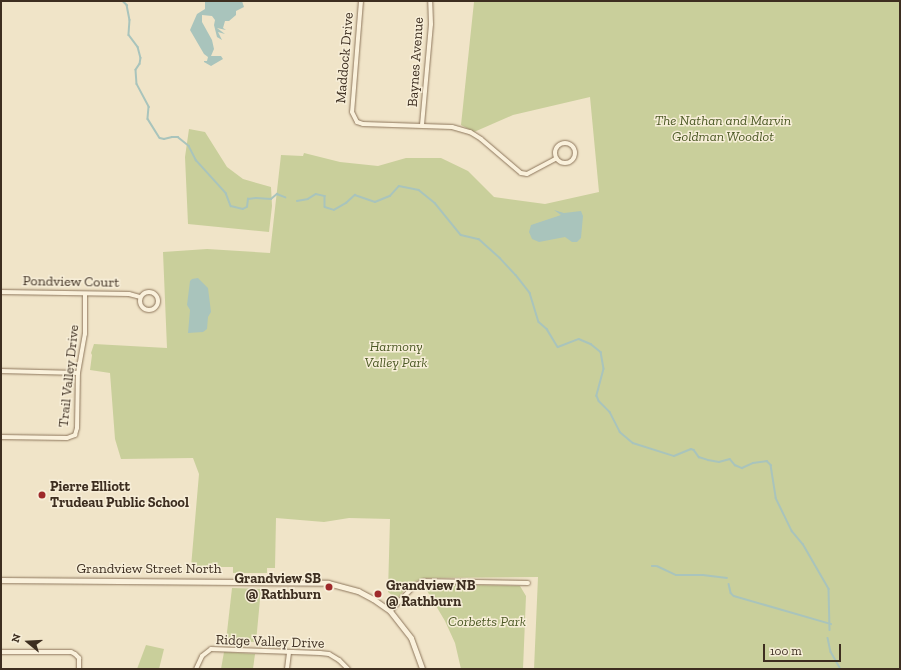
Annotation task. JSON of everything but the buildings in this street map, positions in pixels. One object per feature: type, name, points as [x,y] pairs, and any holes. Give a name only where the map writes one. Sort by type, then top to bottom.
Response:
[{"type":"street","name":"Maddock Drive","points":[[361,1],[352,112],[354,117],[357,122],[363,124],[422,125]]},
{"type":"street","name":"Baynes Avenue","points":[[422,125],[431,24],[430,1]]},
{"type":"street","points":[[422,125],[452,127],[470,132],[491,146],[522,173],[527,174],[555,159]]},
{"type":"street","points":[[566,144],[574,148],[575,154],[570,162],[564,163],[555,159],[556,151],[560,145],[566,144]]},
{"type":"street","name":"Pondview Court","points":[[1,292],[129,294],[140,297]]},
{"type":"street","name":"Pondview Court","points":[[145,293],[153,293],[158,298],[158,305],[152,310],[146,310],[140,304],[140,297],[145,293]]},
{"type":"street","name":"Trail Valley Drive","points":[[1,437],[67,438],[75,435],[77,428],[78,373],[85,343],[85,294]]},
{"type":"street","points":[[1,371],[78,373]]},
{"type":"street","name":"Grandview Street North","points":[[1,580],[328,583],[358,591],[390,611],[411,638],[422,669]]},
{"type":"street","points":[[390,611],[414,586],[424,581],[528,583]]},
{"type":"street","name":"Ridge Valley Drive","points":[[196,669],[202,656],[211,649],[329,654],[339,660],[348,669]]},
{"type":"street","points":[[1,652],[71,652],[79,658],[79,669]]},
{"type":"street","points":[[287,669],[289,653]]},
{"type":"green space","points":[[900,1],[900,669],[534,669],[538,577],[423,578],[410,584],[397,599],[388,592],[390,519],[349,518],[324,522],[276,518],[275,568],[267,568],[267,573],[233,573],[233,567],[191,567],[199,474],[193,458],[121,459],[115,439],[110,373],[90,370],[91,353],[94,344],[167,348],[163,252],[207,249],[270,253],[281,155],[303,156],[304,153],[340,162],[378,166],[406,158],[441,158],[468,171],[494,197],[545,204],[599,192],[590,97],[513,115],[474,132],[461,125],[474,2]]},
{"type":"green space","points":[[189,129],[205,132],[227,167],[243,179],[271,187],[272,206],[269,232],[188,224],[185,157]]},
{"type":"green space","name":"Corbetts Park","points":[[423,584],[520,586],[526,596],[523,669],[461,669],[455,643],[445,621]]},
{"type":"green space","points":[[232,588],[261,589],[256,642],[226,641]]},
{"type":"green space","points":[[146,645],[164,649],[159,669],[137,669]]},
{"type":"green space","points":[[224,652],[255,654],[253,669],[221,669]]},
{"type":"water","points":[[205,1],[242,1],[244,7],[236,11],[236,15],[229,21],[225,21],[223,28],[226,30],[217,28],[225,34],[218,32],[222,40],[217,37],[214,25],[215,20],[212,16],[202,15],[202,22],[212,40],[214,49],[211,56],[221,56],[223,59],[211,66],[204,62],[207,61],[208,57],[204,54],[190,30],[197,14],[205,9]]},
{"type":"water","points":[[554,210],[564,213],[581,211],[583,216],[581,238],[577,242],[572,242],[565,237],[539,242],[532,239],[529,232],[531,225],[561,215]]},
{"type":"water","points":[[198,278],[208,288],[211,312],[208,317],[207,329],[203,332],[188,333],[190,310],[187,305],[190,281]]},
{"type":"waterway","points":[[123,1],[127,5],[130,20],[129,35],[138,47],[141,58],[140,64],[136,70],[137,84],[149,107],[148,119],[160,138],[164,139],[178,137],[189,146],[196,160],[226,193],[231,206],[243,209],[247,207],[248,199],[271,199],[277,194],[285,197]]},
{"type":"waterway","points":[[297,201],[308,199],[316,194],[325,196],[325,207],[334,210],[346,203],[355,195],[375,202],[390,196],[399,186],[419,190],[435,203],[461,235],[479,239],[516,275],[530,293],[539,322],[547,329],[558,347],[579,339],[591,344],[601,352],[604,369],[597,396],[599,401],[610,412],[620,432],[633,443],[674,456],[691,449],[694,450],[699,457],[719,462],[730,459],[735,465],[742,468],[753,463],[767,461],[771,465],[776,498],[792,531],[803,544],[829,589],[830,630]]},
{"type":"waterway","points":[[657,566],[676,575],[703,575],[727,578]]},
{"type":"waterway","points":[[729,584],[731,593],[734,596],[831,624]]},
{"type":"waterway","points":[[828,638],[831,652],[841,669]]},
{"type":"place","name":"Pierre Elliott Trudeau Public School","points":[[42,495]]},
{"type":"place","name":"Grandview SB @ Rathburn","points":[[329,587]]},
{"type":"place","name":"Grandview NB @ Rathburn","points":[[378,594]]},
{"type":"park label","name":"The Nathan and Marvin Goldman Woodlot","points":[[723,130]]},
{"type":"park label","name":"Harmony Valley Park","points":[[396,356]]}]
